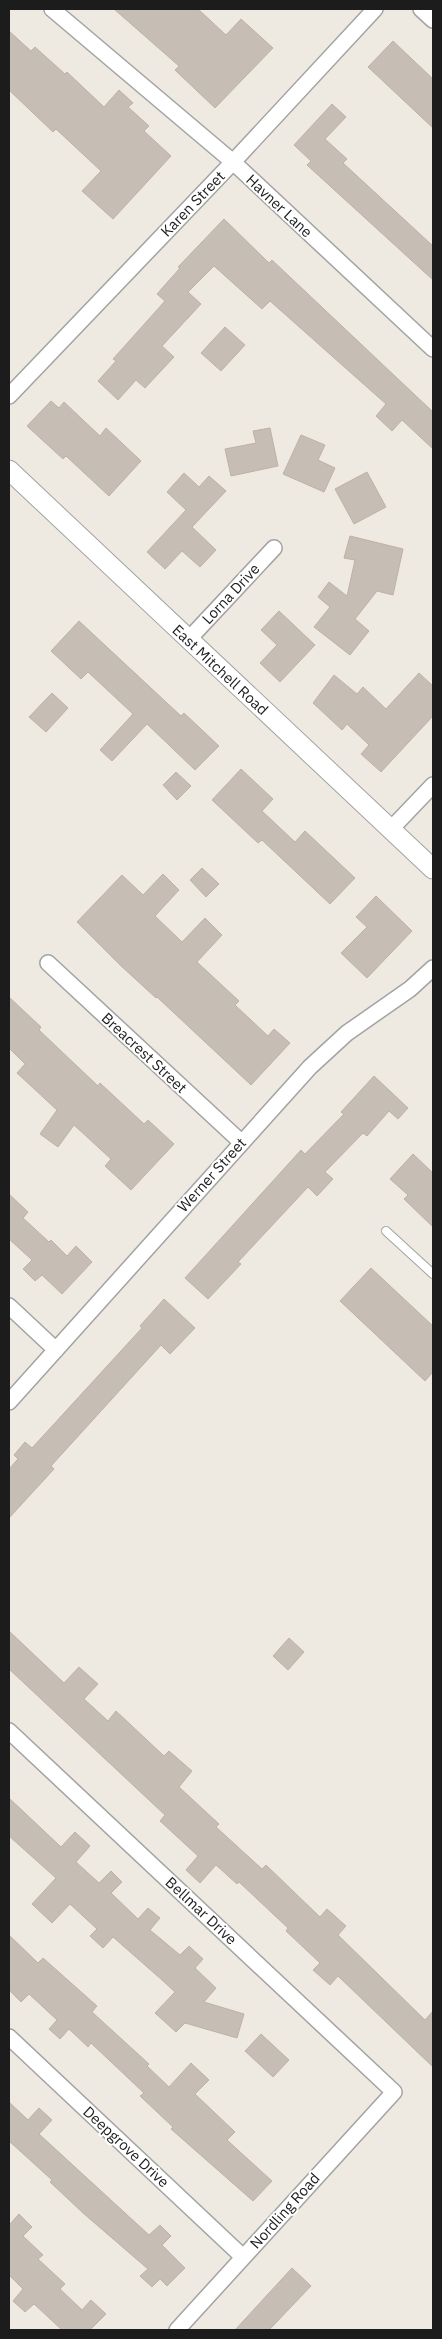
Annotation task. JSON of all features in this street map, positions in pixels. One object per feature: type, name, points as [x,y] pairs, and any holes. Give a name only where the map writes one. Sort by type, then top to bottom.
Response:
[{"type":"street","name":"Havner Lane","points":[[52,9],[233,162],[433,349]]},
{"type":"street","name":"Karen Street","points":[[9,396],[233,162],[375,9]]},
{"type":"street","points":[[422,9],[433,20]]},
{"type":"street","name":"East Mitchell Road","points":[[9,470],[433,870]]},
{"type":"street","name":"Lorna Drive","points":[[188,640],[274,548]]},
{"type":"street","points":[[390,830],[433,784]]},
{"type":"street","name":"Breacrest Street","points":[[48,963],[241,1142]]},
{"type":"street","name":"Werner Street","points":[[9,1402],[310,1067],[347,1033],[410,989],[433,968]]},
{"type":"street","points":[[9,1306],[56,1350]]},
{"type":"street","name":"Bellmar Drive","points":[[9,1730],[394,2092]]},
{"type":"street","name":"Deepgrove Drive","points":[[9,2037],[243,2257]]},
{"type":"street","name":"Nordling Road","points":[[177,2330],[394,2092]]},
{"type":"lane","points":[[386,1231],[433,1274]]},
{"type":"building","points":[[114,9],[198,9],[226,35],[241,19],[273,48],[215,108],[175,70],[179,66]]},
{"type":"building","points":[[9,31],[31,51],[35,47],[65,74],[67,72],[104,107],[119,90],[133,103],[128,107],[149,126],[144,131],[171,156],[113,219],[82,191],[101,171],[56,129],[53,132],[9,90]]},
{"type":"building","points":[[393,41],[433,79],[433,128],[368,67]]},
{"type":"building","points":[[332,104],[346,117],[325,139],[347,159],[343,163],[433,246],[433,280],[307,165],[311,161],[294,145]]},
{"type":"building","points":[[224,219],[269,263],[272,260],[433,412],[433,449],[402,420],[392,431],[376,416],[386,404],[270,301],[262,309],[214,266],[188,292],[201,304],[162,346],[174,357],[145,388],[136,380],[118,400],[98,381],[116,361],[113,359],[165,301],[157,294],[180,268],[178,267]]},
{"type":"building","points":[[225,327],[245,345],[221,371],[201,353]]},
{"type":"building","points":[[51,401],[59,408],[64,402],[100,436],[106,428],[141,461],[109,496],[66,456],[63,459],[27,426]]},
{"type":"building","points":[[270,428],[278,466],[231,476],[225,449],[256,443],[253,431]]},
{"type":"building","points":[[301,435],[325,445],[318,460],[335,468],[324,492],[283,474]]},
{"type":"building","points":[[367,472],[386,507],[354,524],[335,489]]},
{"type":"building","points":[[184,473],[199,487],[209,476],[226,491],[192,527],[216,550],[200,567],[182,551],[165,569],[147,552],[186,510],[167,492]]},
{"type":"building","points":[[350,536],[403,549],[393,595],[377,591],[355,619],[369,631],[350,655],[314,627],[330,607],[318,597],[329,582],[347,596],[355,560],[344,558]]},
{"type":"building","points":[[279,611],[315,645],[280,682],[260,663],[277,645],[261,630]]},
{"type":"building","points":[[79,621],[181,716],[184,713],[219,746],[195,770],[147,724],[112,761],[100,750],[133,714],[88,672],[81,679],[51,651]]},
{"type":"building","points":[[419,673],[433,686],[433,716],[381,772],[361,754],[369,745],[347,724],[342,730],[313,703],[334,675],[357,694],[363,687],[386,709]]},
{"type":"building","points":[[52,693],[68,708],[46,732],[29,717]]},
{"type":"building","points":[[241,769],[273,799],[262,811],[295,842],[305,831],[355,878],[330,904],[262,840],[258,843],[212,800]]},
{"type":"building","points":[[176,772],[191,786],[177,800],[163,785]]},
{"type":"building","points":[[202,868],[219,884],[206,897],[190,880]]},
{"type":"building","points":[[163,874],[179,890],[155,916],[182,942],[205,918],[222,935],[197,962],[239,1001],[235,1005],[268,1036],[274,1029],[290,1043],[251,1085],[120,965],[77,922],[122,875],[143,895]]},
{"type":"building","points":[[376,896],[412,931],[367,978],[341,953],[367,927],[356,917]]},
{"type":"building","points":[[9,997],[41,1027],[39,1030],[98,1086],[100,1083],[144,1124],[148,1120],[174,1144],[131,1190],[105,1166],[111,1159],[74,1125],[58,1147],[40,1134],[57,1110],[17,1073],[25,1064],[9,1048]]},
{"type":"building","points":[[374,1076],[408,1108],[398,1119],[389,1111],[367,1136],[363,1133],[325,1172],[333,1179],[317,1196],[308,1187],[238,1262],[241,1264],[208,1299],[185,1278],[301,1150],[305,1154],[344,1114],[341,1112]]},
{"type":"building","points":[[413,1154],[433,1173],[433,1227],[404,1199],[408,1195],[390,1179]]},
{"type":"building","points":[[9,1194],[28,1212],[23,1218],[49,1242],[51,1240],[67,1256],[76,1246],[92,1262],[62,1294],[42,1275],[35,1281],[23,1269],[32,1260],[9,1239]]},
{"type":"building","points":[[371,1268],[433,1326],[433,1372],[425,1381],[340,1301]]},
{"type":"building","points":[[164,1299],[195,1328],[170,1354],[161,1345],[51,1466],[54,1469],[9,1518],[9,1469],[18,1459],[14,1455],[25,1442],[32,1448],[142,1328],[140,1326]]},
{"type":"building","points":[[9,1631],[64,1683],[79,1667],[98,1684],[84,1699],[108,1721],[116,1711],[164,1756],[169,1751],[192,1771],[179,1787],[219,1824],[216,1827],[262,1869],[266,1865],[320,1917],[327,1909],[346,1926],[338,1935],[425,2020],[433,2011],[433,2067],[338,1976],[330,1985],[313,1970],[320,1963],[286,1931],[288,1928],[239,1882],[237,1884],[216,1865],[200,1883],[186,1870],[198,1856],[160,1821],[165,1815],[9,1669]]},
{"type":"building","points":[[289,1638],[304,1652],[288,1670],[273,1656]]},
{"type":"building","points":[[9,1798],[61,1847],[75,1832],[90,1846],[76,1862],[99,1883],[111,1871],[122,1882],[111,1893],[138,1919],[148,1908],[160,1918],[150,1930],[180,1955],[189,1946],[203,1959],[195,1968],[216,1988],[204,2002],[244,2014],[237,2038],[185,2023],[176,2032],[155,2013],[175,1992],[162,1980],[113,1937],[103,1948],[90,1936],[97,1929],[70,1904],[52,1923],[32,1904],[56,1878],[9,1836]]},
{"type":"building","points":[[9,1935],[38,1963],[43,1958],[97,2006],[92,2012],[149,2064],[147,2066],[169,2087],[191,2063],[209,2080],[195,2094],[235,2132],[227,2140],[272,2181],[253,2201],[171,2129],[173,2127],[140,2096],[144,2093],[91,2043],[88,2047],[69,2029],[60,2039],[49,2029],[57,2020],[29,1994],[21,2002],[9,1990]]},
{"type":"building","points":[[261,2034],[289,2060],[273,2077],[245,2051]]},
{"type":"building","points":[[9,2102],[28,2120],[39,2108],[52,2120],[39,2134],[149,2235],[160,2225],[171,2236],[162,2245],[185,2268],[167,2286],[160,2279],[152,2287],[140,2276],[148,2269],[83,2213],[50,2182],[52,2180],[9,2141]]},
{"type":"building","points":[[19,2214],[32,2227],[23,2236],[43,2255],[38,2259],[65,2284],[60,2289],[82,2310],[91,2300],[106,2314],[90,2330],[62,2330],[34,2304],[25,2312],[13,2301],[23,2289],[9,2275],[9,2222],[10,2224]]},
{"type":"building","points":[[292,2268],[311,2286],[269,2330],[235,2330]]}]
